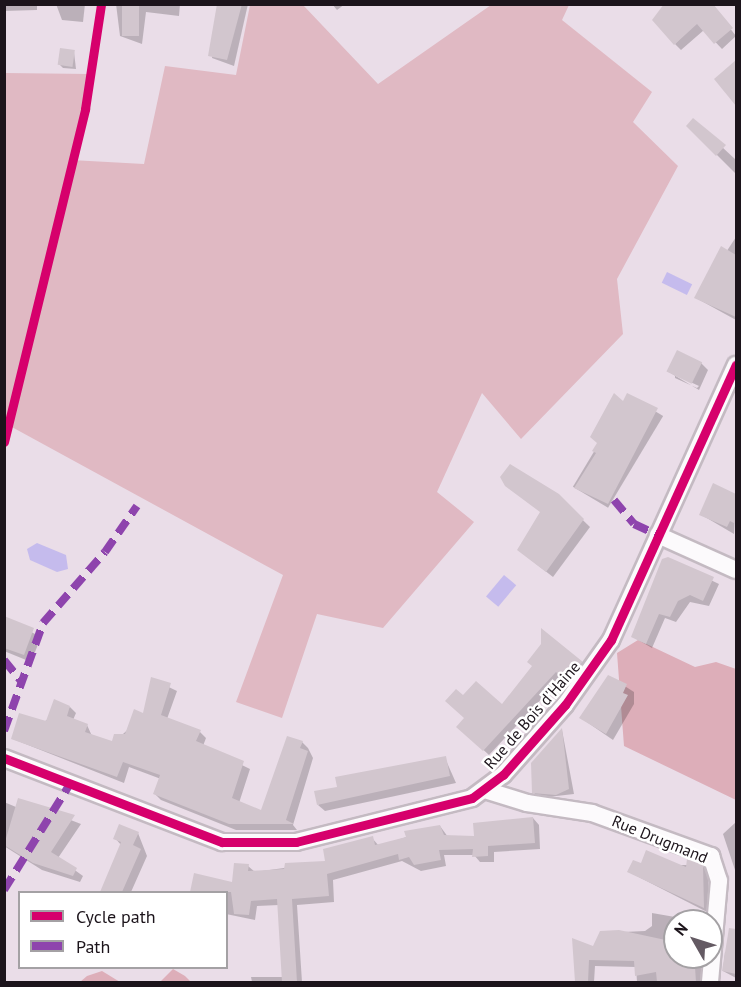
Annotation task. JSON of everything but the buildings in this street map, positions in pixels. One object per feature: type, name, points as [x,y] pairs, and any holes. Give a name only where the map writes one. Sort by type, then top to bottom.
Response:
[{"type":"street","name":"Rue de Bois d'Haine","points":[[4,758],[189,832],[232,842],[296,842],[333,835],[453,806],[485,790],[595,664],[658,535],[736,365]]},
{"type":"street","points":[[658,535],[736,570]]},
{"type":"street","name":"Rue Drugmand","points":[[485,790],[527,803],[592,813],[711,856],[719,881],[710,982]]},
{"type":"shaded area","points":[[250,5],[303,5],[378,84],[491,5],[569,5],[562,20],[652,92],[633,122],[678,166],[617,279],[623,334],[521,439],[482,393],[437,492],[474,522],[383,628],[317,614],[282,718],[236,702],[283,575],[10,426],[4,442],[5,73],[90,74],[71,160],[144,164],[165,66],[236,75]]},
{"type":"shaded area","points":[[667,272],[692,284],[687,295],[662,283]]},
{"type":"shaded area","points":[[37,543],[66,555],[68,569],[57,572],[30,560],[27,549]]},
{"type":"shaded area","points":[[504,575],[516,585],[498,607],[486,596]]},
{"type":"shaded area","points":[[638,640],[695,667],[716,662],[736,669],[736,800],[624,746],[617,653]]},
{"type":"shaded area","points":[[173,969],[185,976],[191,982],[160,982]]},
{"type":"shaded area","points":[[102,971],[120,982],[80,982],[87,976]]},
{"type":"marked path","points":[[614,500],[634,524],[658,535]]},
{"type":"marked path","points":[[4,731],[43,623],[105,552],[137,506]]},
{"type":"marked path","points":[[4,660],[22,682]]},
{"type":"marked path","points":[[4,890],[70,784]]},
{"type":"cycle path","points":[[4,442],[85,109],[101,4]]},
{"type":"cycle path","points":[[4,758],[222,842],[296,842],[472,798],[503,775],[565,705],[611,640],[736,365]]}]
